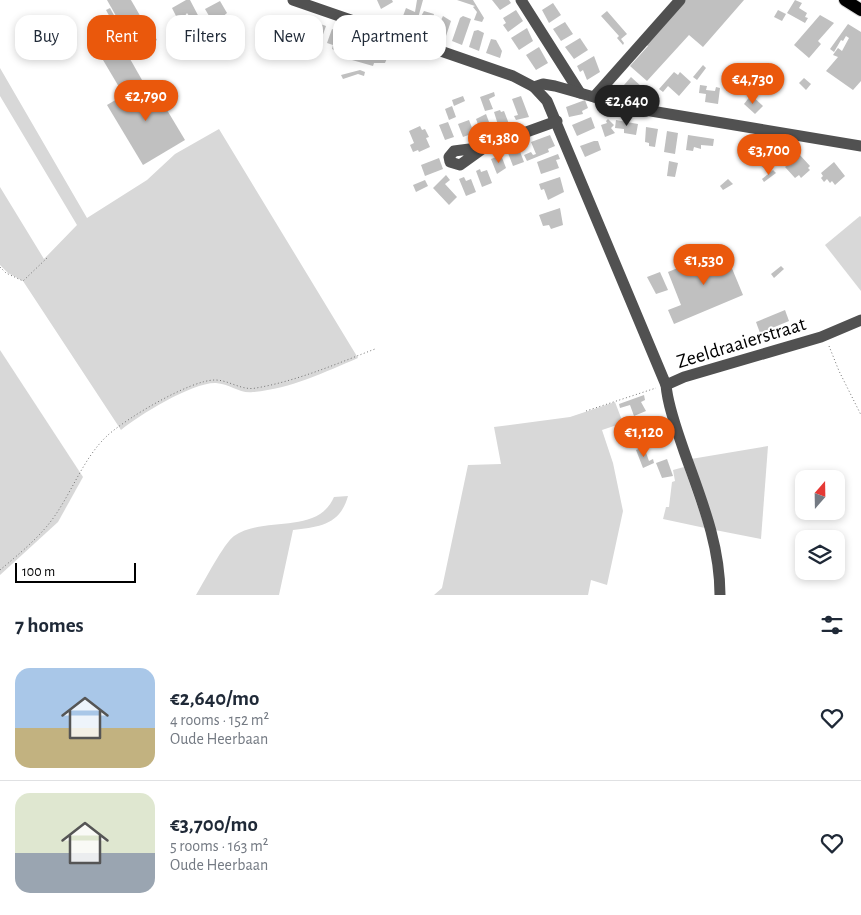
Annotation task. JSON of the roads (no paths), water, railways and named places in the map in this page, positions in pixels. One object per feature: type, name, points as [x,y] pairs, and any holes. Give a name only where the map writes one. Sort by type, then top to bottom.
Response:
[{"type":"main road","points":[[845,0],[861,10]]},
{"type":"street","points":[[293,0],[513,76],[534,87],[548,101],[666,385]]},
{"type":"street","points":[[522,0],[580,93]]},
{"type":"street","points":[[594,96],[680,0]]},
{"type":"street","points":[[534,87],[543,84],[555,86],[626,106],[676,116],[861,146]]},
{"type":"street","points":[[485,147],[557,121]]},
{"type":"street","name":"Zeeldraaierstraat","points":[[720,595],[719,564],[714,542],[678,433],[666,385],[684,377],[826,336],[861,320]]}]
